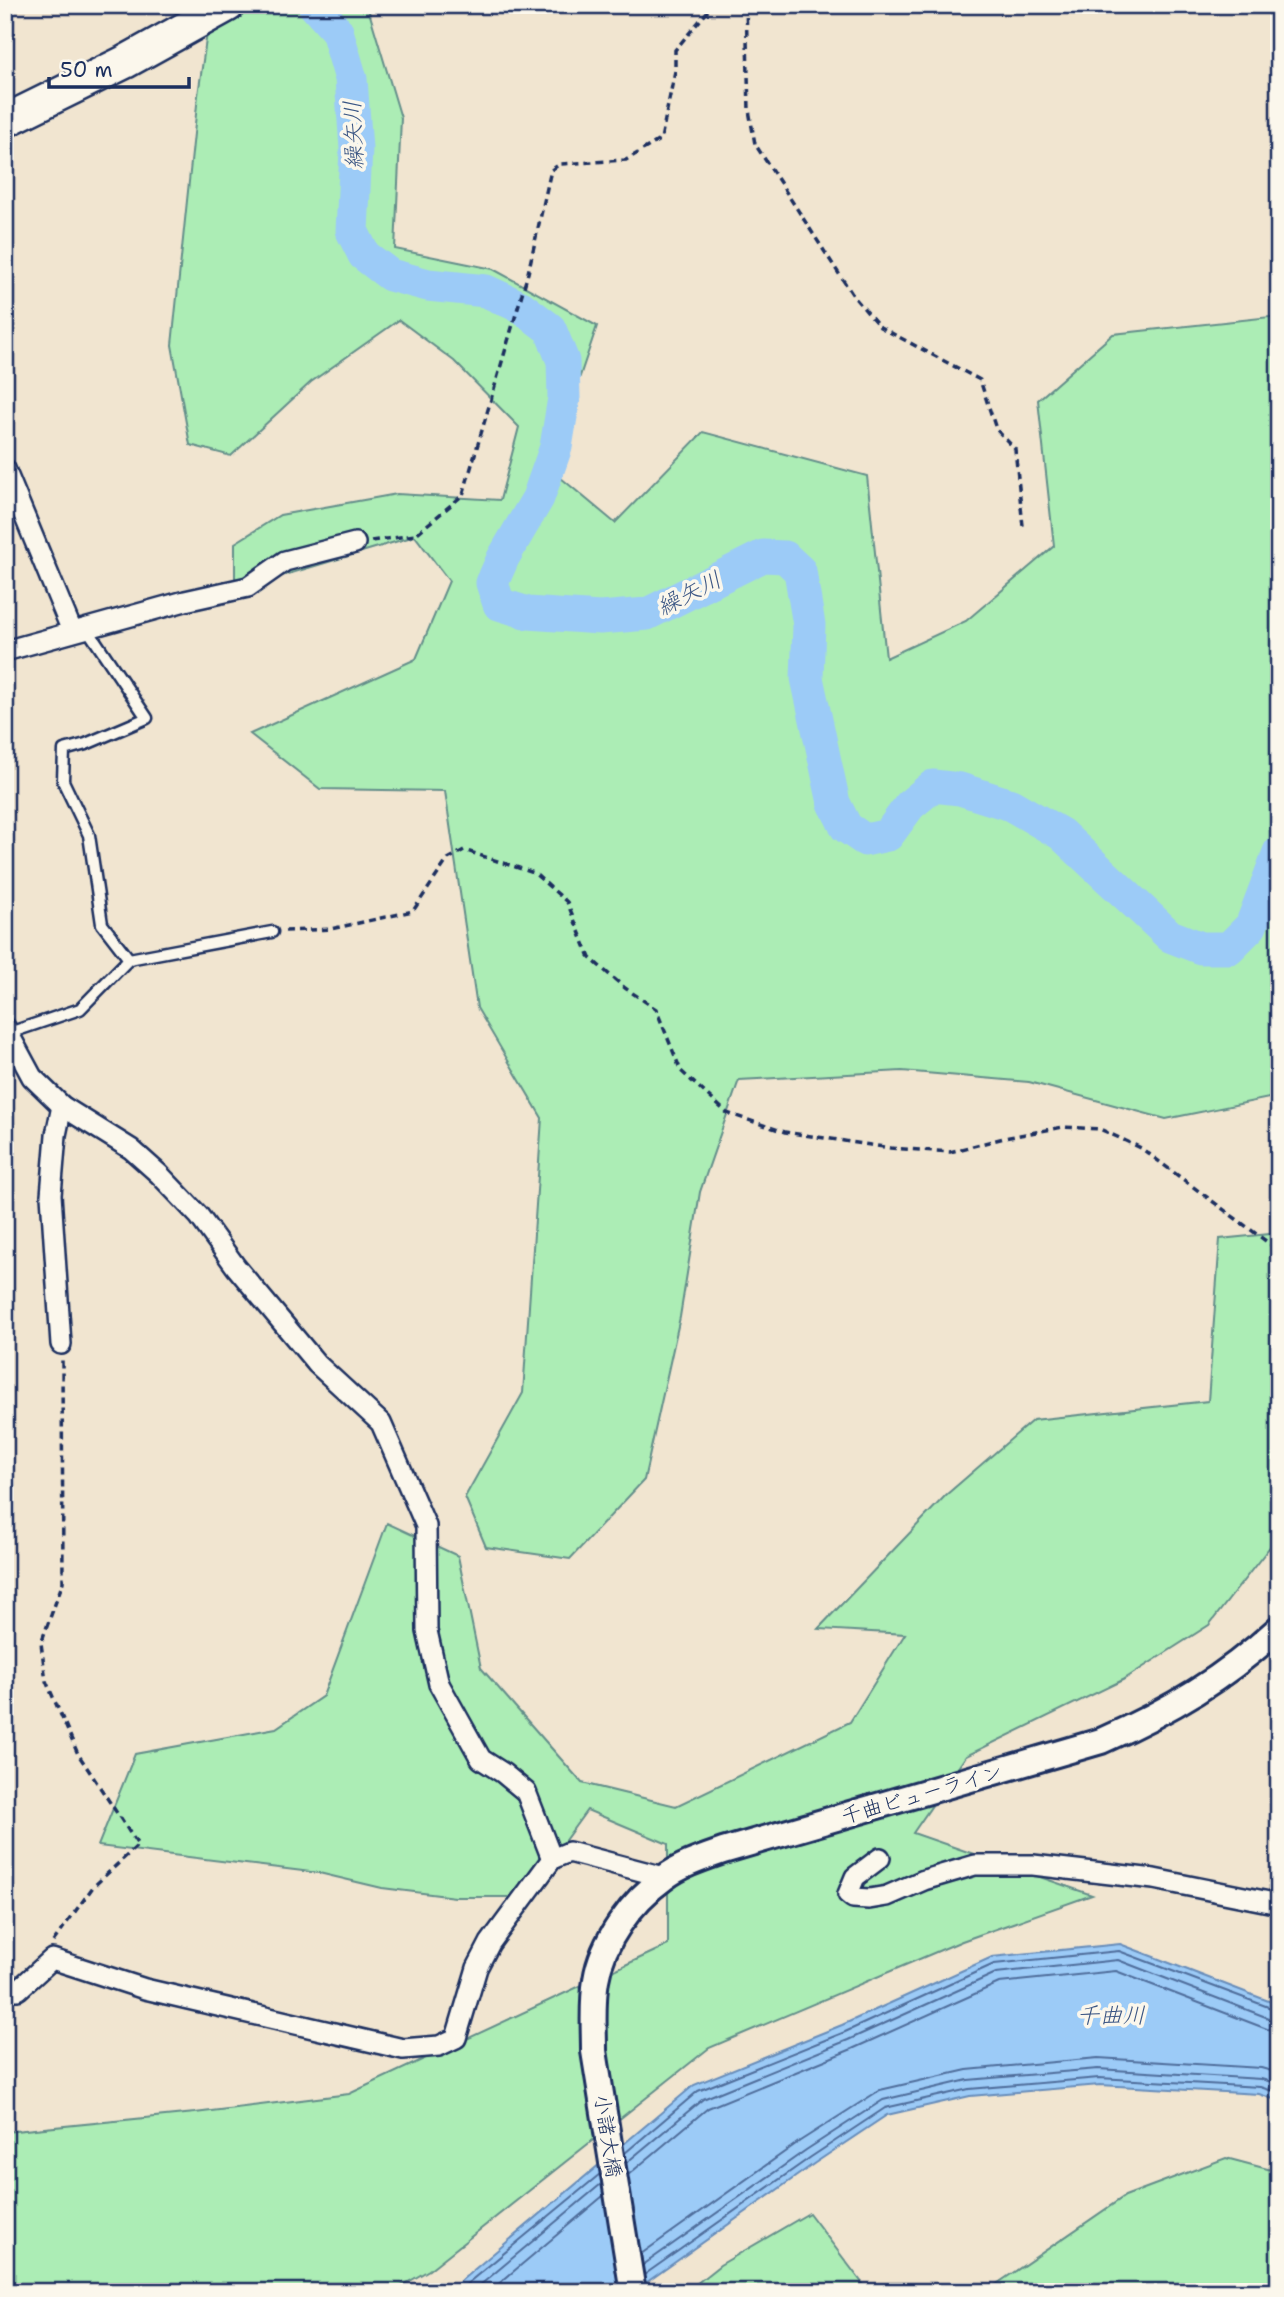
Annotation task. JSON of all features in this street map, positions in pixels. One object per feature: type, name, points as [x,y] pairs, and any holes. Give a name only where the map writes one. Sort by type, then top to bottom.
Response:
[{"type":"main road","points":[[5,121],[39,106],[228,5]]},
{"type":"street","points":[[5,469],[80,630]]},
{"type":"street","points":[[5,651],[185,601],[248,587],[285,561],[355,543]]},
{"type":"street","points":[[7,1030],[32,1077],[62,1106],[131,1149],[159,1174],[199,1216],[236,1267],[317,1364],[380,1423],[426,1526],[427,1631],[439,1684],[481,1759],[526,1793],[552,1858]]},
{"type":"street","points":[[61,1344],[51,1195],[56,1135],[62,1106]]},
{"type":"street","name":"千曲ビューライン","points":[[596,1980],[602,1956],[615,1931],[640,1900],[664,1877],[691,1863],[723,1851],[1101,1741],[1152,1718],[1200,1691],[1248,1656],[1279,1628]]},
{"type":"street","points":[[5,1990],[18,1990],[52,1959],[145,1989],[403,2049],[439,2046],[456,2038],[477,1968],[490,1943],[552,1858],[569,1852],[664,1877]]},
{"type":"street","points":[[880,1858],[855,1877],[848,1894],[853,1898],[887,1896],[925,1880],[975,1865],[1033,1865],[1154,1879],[1279,1904]]},
{"type":"street","name":"小諸大橋","points":[[596,1980],[594,2051],[633,2292]]},
{"type":"lane","points":[[80,630],[147,718],[86,744],[64,750],[63,781],[89,835],[102,924],[129,959]]},
{"type":"lane","points":[[7,1030],[80,1009],[129,959],[272,932]]},
{"type":"path","points":[[355,543],[415,536],[463,495],[527,274],[551,170],[561,164],[626,160],[661,139],[675,71],[675,50],[713,5]]},
{"type":"path","points":[[746,5],[749,110],[755,144],[854,297],[880,327],[980,380],[996,429],[1015,449],[1023,526]]},
{"type":"path","points":[[272,932],[331,929],[413,911],[448,859],[464,850],[534,873],[567,902],[590,958],[625,988],[656,1009],[681,1071],[727,1113],[785,1132],[890,1148],[950,1152],[1063,1127],[1100,1129],[1141,1149],[1278,1250]]},
{"type":"path","points":[[48,1949],[93,1887],[138,1845],[78,1754],[46,1681],[41,1643],[63,1582],[61,1344]]},
{"type":"green space","points":[[211,5],[367,5],[401,118],[395,249],[493,269],[597,326],[549,468],[615,523],[703,432],[867,476],[886,658],[966,621],[1054,546],[1038,400],[1113,334],[1279,316],[1279,1096],[1166,1119],[1029,1082],[902,1071],[739,1080],[700,1192],[680,1317],[644,1480],[570,1559],[486,1547],[465,1497],[523,1393],[542,1118],[477,1008],[445,791],[320,789],[250,734],[416,659],[449,581],[415,536],[235,590],[235,543],[280,515],[397,494],[500,500],[519,427],[454,361],[399,320],[311,382],[231,456],[190,445],[172,345],[198,95]]},
{"type":"green space","points":[[1279,1233],[1279,1535],[1209,1625],[1123,1680],[966,1756],[913,1833],[1092,1895],[962,1941],[709,2048],[429,2270],[391,2292],[5,2292],[5,2132],[349,2094],[668,1945],[668,1844],[587,1810],[524,1897],[455,1897],[382,1888],[319,1873],[98,1846],[135,1754],[276,1728],[323,1696],[387,1523],[458,1556],[481,1668],[582,1783],[676,1806],[850,1722],[905,1634],[818,1629],[946,1495],[1033,1420],[1208,1401],[1220,1239]]},
{"type":"green space","points":[[1226,2158],[1279,2172],[1279,2292],[985,2292],[1125,2196]]},
{"type":"green space","points":[[809,2213],[869,2292],[686,2292],[720,2265]]},
{"type":"water","name":"千曲川","points":[[1120,1944],[1279,2005],[1279,2101],[1259,2094],[1100,2085],[970,2096],[887,2115],[633,2292],[444,2292],[457,2284],[694,2085],[842,2025],[992,1957]]},
{"type":"waterway","name":"繰矢川","points":[[314,5],[337,31],[351,79],[356,149],[352,231],[364,255],[390,275],[428,285],[486,291],[521,307],[550,329],[563,361],[564,398],[556,447],[538,498],[503,558],[492,583],[499,604],[528,613],[600,618],[647,614],[763,556],[785,557],[800,571],[809,625],[807,678],[834,803],[846,827],[865,840],[888,835],[910,805],[933,786],[960,789],[1011,805],[1061,834],[1170,936],[1201,948],[1229,948],[1251,926],[1279,852]]}]
